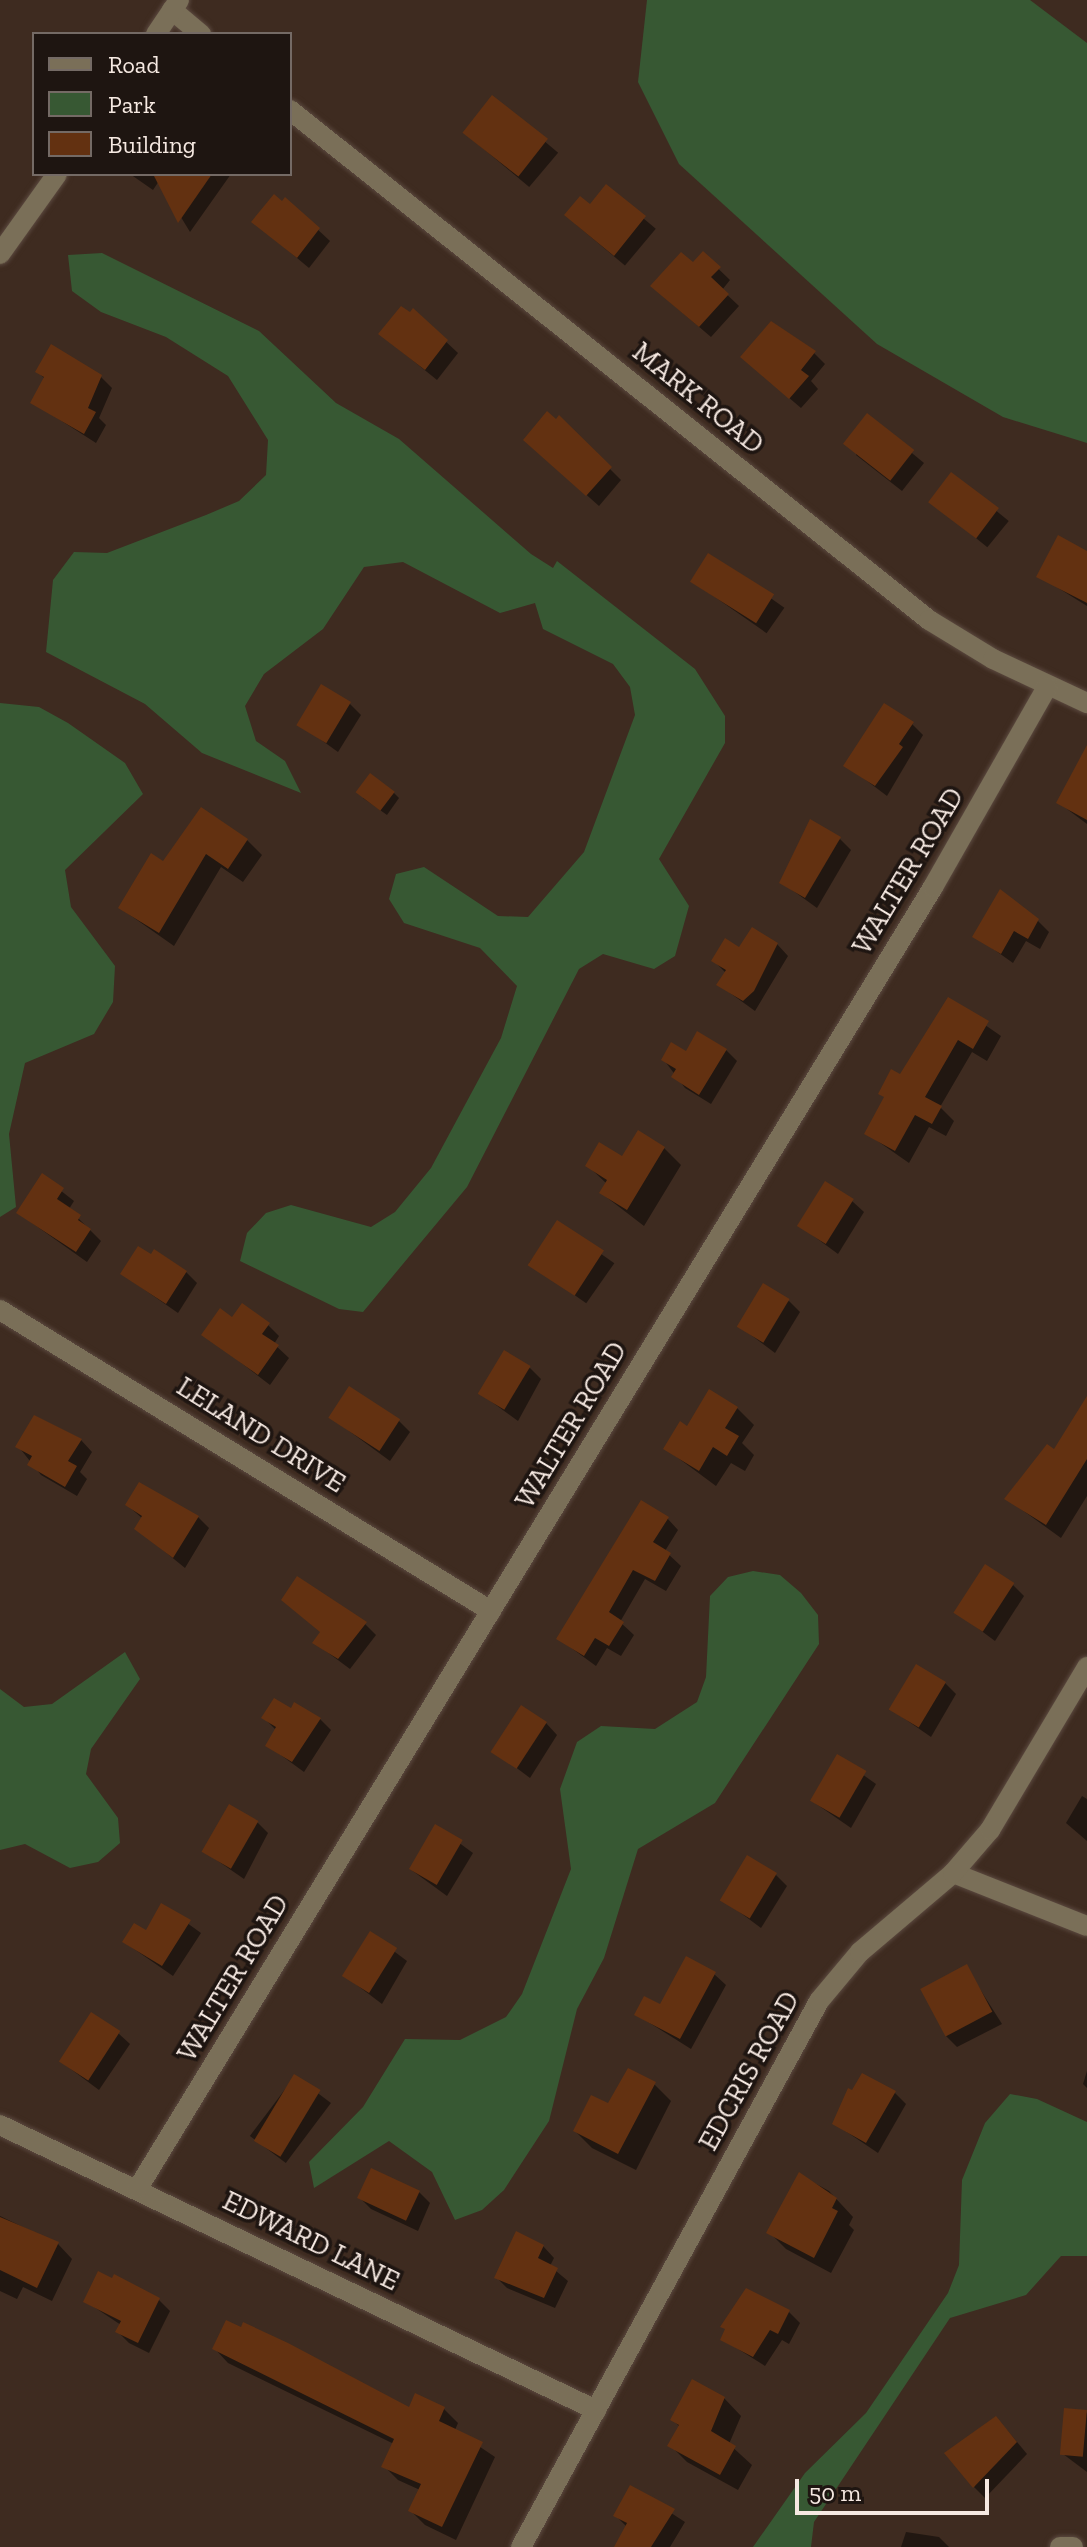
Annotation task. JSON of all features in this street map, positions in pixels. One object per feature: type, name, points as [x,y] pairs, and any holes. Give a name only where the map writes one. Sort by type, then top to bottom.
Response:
[{"type":"street","points":[[157,32],[176,5],[199,32]]},
{"type":"street","name":"MARK ROAD","points":[[292,112],[929,620],[1047,687],[1087,703]]},
{"type":"street","points":[[0,254],[56,176]]},
{"type":"street","name":"WALTER ROAD","points":[[138,2188],[933,887],[1047,687]]},
{"type":"street","name":"LELAND DRIVE","points":[[0,1310],[491,1611]]},
{"type":"street","name":"EDCRIS ROAD","points":[[521,2547],[819,2001],[860,1952],[953,1873],[990,1830],[1087,1667]]},
{"type":"street","points":[[953,1873],[1087,1926]]},
{"type":"street","name":"EDWARD LANE","points":[[0,2125],[138,2188],[596,2410]]},
{"type":"street","points":[[1060,2547],[1073,2547]]},
{"type":"green space","points":[[647,0],[1030,0],[1087,43],[1087,443],[1003,417],[877,344],[679,164],[638,82]]},
{"type":"green space","points":[[102,253],[259,331],[336,403],[399,439],[531,554],[553,568],[557,561],[695,669],[725,716],[725,743],[659,859],[689,906],[675,956],[654,969],[603,954],[579,969],[467,1187],[363,1312],[339,1309],[240,1261],[247,1233],[266,1213],[291,1205],[371,1227],[395,1212],[431,1168],[501,1038],[517,986],[480,948],[404,923],[389,899],[396,874],[424,867],[498,916],[528,917],[584,852],[635,715],[630,687],[613,664],[543,629],[535,603],[500,613],[403,562],[364,567],[323,629],[264,674],[245,706],[256,741],[285,761],[301,793],[202,753],[145,704],[46,652],[53,580],[74,552],[107,553],[206,515],[239,501],[266,475],[268,440],[228,376],[166,337],[101,312],[72,291],[68,255]]},
{"type":"green space","points":[[0,703],[39,707],[68,723],[125,763],[143,794],[65,870],[71,907],[115,966],[113,1002],[94,1034],[25,1063],[9,1134],[16,1207],[0,1217]]},
{"type":"green space","points":[[753,1571],[780,1575],[801,1593],[818,1615],[819,1644],[715,1803],[638,1849],[604,1958],[577,2009],[549,2121],[504,2190],[482,2210],[455,2220],[432,2172],[389,2141],[314,2188],[309,2162],[363,2107],[405,2039],[460,2040],[506,2017],[522,1994],[571,1869],[560,1789],[577,1742],[601,1726],[655,1729],[697,1702],[706,1677],[710,1596],[728,1577]]},
{"type":"green space","points":[[125,1652],[140,1679],[91,1749],[86,1774],[118,1818],[120,1843],[98,1862],[70,1868],[25,1844],[0,1850],[0,1689],[24,1707],[52,1704]]},
{"type":"green space","points":[[1010,2094],[1037,2099],[1087,2122],[1087,2256],[1061,2256],[1026,2295],[950,2318],[814,2522],[811,2547],[753,2547],[805,2473],[866,2413],[948,2293],[959,2265],[962,2180],[985,2123]]},
{"type":"building","points":[[492,95],[548,139],[518,177],[462,133]]},
{"type":"building","points":[[154,176],[211,176],[178,223]]},
{"type":"building","points":[[606,184],[646,216],[614,256],[564,215],[580,196],[590,204]]},
{"type":"building","points":[[274,194],[282,201],[285,197],[320,228],[297,258],[251,222]]},
{"type":"building","points":[[703,251],[721,267],[711,277],[729,294],[699,327],[650,286],[681,252],[693,262]]},
{"type":"building","points":[[401,306],[410,312],[413,308],[448,340],[425,370],[378,334]]},
{"type":"building","points":[[771,321],[816,351],[801,370],[809,376],[789,399],[740,357]]},
{"type":"building","points":[[51,344],[102,375],[88,408],[96,412],[84,434],[30,403],[44,377],[35,372]]},
{"type":"building","points":[[547,411],[556,419],[559,415],[612,467],[586,496],[523,440]]},
{"type":"building","points":[[867,413],[914,450],[890,481],[843,444]]},
{"type":"building","points":[[951,472],[999,508],[976,538],[928,502]]},
{"type":"building","points":[[1058,535],[1087,551],[1087,603],[1036,577]]},
{"type":"building","points":[[708,553],[774,594],[756,623],[690,582]]},
{"type":"building","points":[[321,684],[351,702],[326,743],[296,725]]},
{"type":"building","points":[[884,703],[914,722],[899,744],[903,747],[875,786],[843,766]]},
{"type":"building","points":[[1087,745],[1087,820],[1056,803]]},
{"type":"building","points":[[370,773],[395,792],[380,811],[356,792]]},
{"type":"building","points":[[201,807],[248,839],[228,869],[206,854],[159,933],[118,908],[151,853],[163,861]]},
{"type":"building","points":[[810,819],[841,837],[805,898],[779,883]]},
{"type":"building","points":[[1000,889],[1039,919],[1028,939],[1014,931],[1001,954],[972,937]]},
{"type":"building","points":[[752,927],[778,943],[754,991],[743,1001],[716,985],[726,970],[711,961],[725,938],[739,947]]},
{"type":"building","points":[[948,997],[989,1021],[973,1049],[958,1040],[925,1097],[942,1106],[932,1124],[915,1115],[895,1151],[864,1134],[884,1097],[878,1094],[891,1069],[900,1074]]},
{"type":"building","points":[[697,1031],[727,1049],[699,1095],[671,1077],[676,1069],[661,1060],[671,1042],[686,1051]]},
{"type":"building","points":[[638,1130],[665,1147],[627,1210],[599,1193],[607,1180],[585,1166],[599,1142],[622,1156]]},
{"type":"building","points":[[42,1173],[64,1188],[57,1199],[81,1215],[78,1220],[91,1229],[76,1252],[16,1213]]},
{"type":"building","points":[[825,1181],[854,1199],[826,1244],[797,1226]]},
{"type":"building","points":[[557,1220],[604,1250],[575,1296],[528,1265]]},
{"type":"building","points":[[138,1246],[151,1254],[154,1249],[187,1271],[166,1304],[120,1274]]},
{"type":"building","points":[[763,1283],[790,1299],[763,1343],[737,1327]]},
{"type":"building","points":[[242,1303],[270,1323],[262,1334],[279,1345],[258,1375],[201,1335],[220,1308],[232,1317]]},
{"type":"building","points":[[504,1350],[531,1366],[504,1410],[478,1394]]},
{"type":"building","points":[[349,1386],[400,1419],[379,1451],[328,1418]]},
{"type":"building","points":[[709,1389],[738,1407],[725,1428],[739,1436],[727,1456],[713,1447],[699,1471],[663,1449],[680,1421],[687,1426]]},
{"type":"building","points":[[1087,1396],[1087,1459],[1046,1525],[1004,1499],[1047,1444],[1054,1449]]},
{"type":"building","points":[[34,1415],[82,1439],[68,1461],[77,1466],[65,1487],[27,1465],[32,1456],[15,1447]]},
{"type":"building","points":[[139,1482],[199,1516],[173,1558],[134,1529],[142,1516],[125,1505]]},
{"type":"building","points":[[641,1500],[669,1517],[653,1542],[671,1553],[655,1581],[633,1570],[609,1612],[624,1622],[609,1646],[595,1638],[584,1656],[556,1639]]},
{"type":"building","points":[[985,1564],[1014,1583],[983,1632],[953,1613]]},
{"type":"building","points":[[297,1576],[367,1622],[338,1659],[312,1643],[320,1632],[281,1600]]},
{"type":"building","points":[[916,1664],[946,1682],[919,1727],[889,1709]]},
{"type":"building","points":[[274,1698],[291,1708],[294,1702],[321,1718],[292,1762],[265,1746],[276,1727],[261,1718]]},
{"type":"building","points":[[521,1705],[547,1722],[516,1769],[491,1752]]},
{"type":"building","points":[[837,1754],[866,1771],[839,1818],[810,1801]]},
{"type":"building","points":[[229,1804],[258,1821],[231,1869],[202,1852]]},
{"type":"building","points":[[435,1824],[463,1840],[437,1885],[409,1869]]},
{"type":"building","points":[[747,1855],[777,1873],[750,1918],[720,1900]]},
{"type":"building","points":[[161,1903],[191,1920],[162,1966],[122,1942],[134,1923],[146,1930]]},
{"type":"building","points":[[370,1931],[397,1948],[369,1993],[342,1976]]},
{"type":"building","points":[[686,1956],[716,1972],[680,2039],[634,2015],[644,1996],[660,2004]]},
{"type":"building","points":[[967,1964],[992,2012],[946,2037],[920,1989]]},
{"type":"building","points":[[91,2012],[120,2031],[88,2081],[59,2061]]},
{"type":"building","points":[[628,2068],[656,2082],[618,2154],[573,2131],[591,2095],[608,2103]]},
{"type":"building","points":[[862,2073],[896,2091],[866,2143],[832,2124],[848,2088],[852,2090]]},
{"type":"building","points":[[294,2074],[321,2090],[280,2157],[254,2141]]},
{"type":"building","points":[[371,2168],[420,2191],[406,2221],[357,2198]]},
{"type":"building","points":[[799,2172],[837,2198],[832,2208],[838,2211],[814,2258],[766,2233]]},
{"type":"building","points":[[0,2217],[59,2242],[37,2288],[0,2270]]},
{"type":"building","points":[[516,2231],[544,2245],[538,2258],[558,2268],[544,2298],[494,2278]]},
{"type":"building","points":[[98,2271],[112,2278],[114,2274],[160,2298],[138,2343],[115,2332],[121,2321],[83,2302]]},
{"type":"building","points":[[746,2288],[790,2310],[778,2334],[770,2330],[753,2357],[720,2340],[725,2329],[720,2327]]},
{"type":"building","points":[[226,2320],[241,2327],[243,2322],[288,2343],[409,2407],[415,2393],[445,2407],[439,2421],[483,2442],[442,2527],[408,2511],[421,2484],[381,2467],[394,2439],[212,2349]]},
{"type":"building","points":[[692,2379],[725,2397],[711,2431],[736,2446],[720,2475],[667,2446],[679,2425],[670,2420]]},
{"type":"building","points":[[1064,2408],[1087,2410],[1083,2457],[1060,2455]]},
{"type":"building","points":[[996,2416],[1017,2442],[973,2488],[944,2453]]},
{"type":"building","points":[[630,2485],[675,2509],[651,2547],[614,2547],[627,2523],[613,2516]]}]
